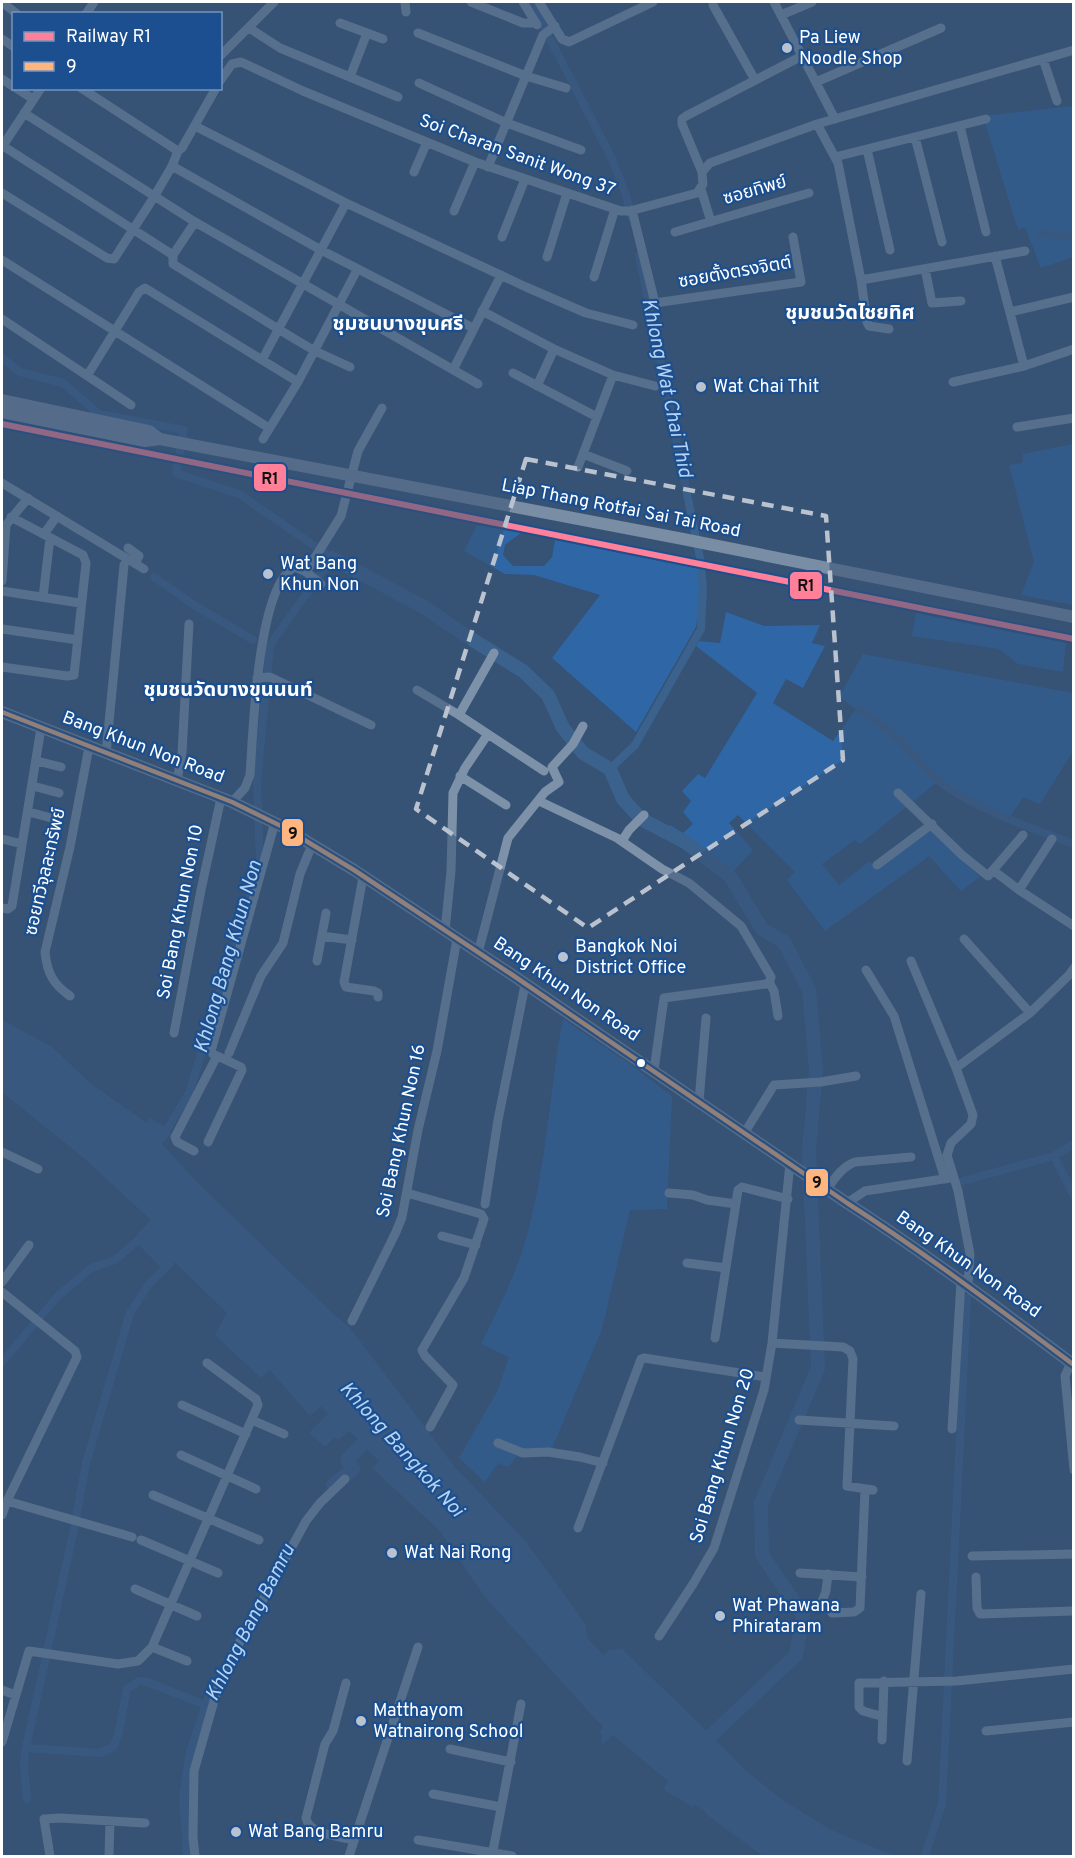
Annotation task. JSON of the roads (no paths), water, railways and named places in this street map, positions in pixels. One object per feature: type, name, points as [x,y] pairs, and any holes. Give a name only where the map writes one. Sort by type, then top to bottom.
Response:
[{"type":"street","points":[[2,2],[14,12]]},
{"type":"street","points":[[222,54],[274,2]]},
{"type":"street","points":[[405,2],[406,12]]},
{"type":"street","points":[[471,2],[523,23],[536,23]]},
{"type":"street","points":[[523,2],[536,23],[569,42],[653,2]]},
{"type":"street","points":[[488,167],[526,76],[548,31],[539,2]]},
{"type":"street","points":[[774,2],[835,119]]},
{"type":"street","points":[[781,15],[812,2]]},
{"type":"street","points":[[713,5],[755,80]]},
{"type":"street","points":[[340,23],[383,39]]},
{"type":"street","points":[[249,28],[280,48],[398,97]]},
{"type":"street","points":[[816,82],[941,28]]},
{"type":"street","points":[[350,77],[367,33]]},
{"type":"street","points":[[418,33],[526,76],[566,88]]},
{"type":"street","points":[[702,172],[710,163],[817,124],[1074,50]]},
{"type":"street","points":[[701,189],[702,172],[682,119],[802,56]]},
{"type":"street","points":[[1043,59],[1057,101]]},
{"type":"street","name":"Soi Charan Sanit Wong 37","points":[[222,78],[232,63],[241,62],[475,162],[567,194],[624,210],[697,193],[701,189]]},
{"type":"street","points":[[420,83],[507,123],[581,150]]},
{"type":"street","points":[[18,90],[33,99]]},
{"type":"street","points":[[40,90],[2,146],[173,255]]},
{"type":"street","points":[[84,90],[178,151]]},
{"type":"street","points":[[2,193],[111,260],[116,257],[154,198],[178,151],[195,126],[211,91]]},
{"type":"street","points":[[24,113],[154,198],[478,384]]},
{"type":"street","points":[[835,157],[986,119]]},
{"type":"street","points":[[817,124],[835,157],[869,326],[889,329]]},
{"type":"street","points":[[195,126],[346,202],[501,275],[586,313],[633,325]]},
{"type":"street","points":[[960,126],[987,232]]},
{"type":"street","points":[[915,137],[942,242]]},
{"type":"street","points":[[414,172],[427,142]]},
{"type":"street","points":[[867,149],[890,250]]},
{"type":"street","points":[[454,212],[475,162]]},
{"type":"street","points":[[172,166],[357,270],[473,328]]},
{"type":"street","points":[[502,237],[525,179]]},
{"type":"street","name":"ซอยทิพย์","points":[[701,189],[711,222]]},
{"type":"street","name":"ซอยทิพย์","points":[[675,232],[809,193]]},
{"type":"street","points":[[547,257],[567,194]]},
{"type":"street","points":[[262,360],[280,330],[346,202]]},
{"type":"street","points":[[594,277],[624,210]]},
{"type":"street","name":"ซอยตั้งตรงจิตต์","points":[[624,210],[655,303],[801,282],[793,237]]},
{"type":"street","points":[[195,222],[173,255],[172,262],[175,266],[315,351],[350,367]]},
{"type":"street","points":[[861,280],[1025,251]]},
{"type":"street","points":[[995,256],[1023,366]]},
{"type":"street","points":[[2,260],[269,428]]},
{"type":"street","points":[[926,269],[932,303],[961,301]]},
{"type":"street","points":[[263,439],[298,382],[357,270]]},
{"type":"street","points":[[453,370],[501,275]]},
{"type":"street","points":[[87,376],[139,292],[142,289],[148,289],[298,382]]},
{"type":"street","points":[[1010,312],[1074,297]]},
{"type":"street","points":[[482,311],[554,349],[613,375],[655,386]]},
{"type":"street","points":[[2,319],[131,405]]},
{"type":"street","points":[[537,386],[554,349]]},
{"type":"street","points":[[953,382],[1023,366],[1074,349]]},
{"type":"street","points":[[513,373],[597,417]]},
{"type":"street","points":[[578,466],[613,375]]},
{"type":"street","points":[[2,400],[147,436]]},
{"type":"street","points":[[227,800],[245,788],[249,776],[257,678],[272,599],[279,584],[292,568],[296,567],[315,579],[320,550],[341,516],[349,493],[351,475],[358,451],[382,408]]},
{"type":"street","points":[[2,412],[147,436]]},
{"type":"street","points":[[1017,427],[1074,418]]},
{"type":"street","name":"Liap Thang Rotfai Sai Tai Road","points":[[147,436],[1074,617]]},
{"type":"street","points":[[583,454],[627,471]]},
{"type":"street","points":[[2,483],[57,516],[127,552],[135,563],[144,569]]},
{"type":"street","points":[[2,581],[4,532],[11,517],[28,498]]},
{"type":"street","points":[[43,597],[47,536],[57,516]]},
{"type":"street","points":[[2,667],[72,676],[75,674],[86,559],[83,555],[11,517]]},
{"type":"street","points":[[106,754],[127,552]]},
{"type":"street","points":[[2,591],[80,603]]},
{"type":"street","points":[[177,780],[182,753],[189,624]]},
{"type":"street","points":[[2,629],[78,640]]},
{"type":"street","points":[[459,715],[493,654]]},
{"type":"street","points":[[257,678],[270,677],[371,725]]},
{"type":"street","points":[[156,690],[185,692]]},
{"type":"street","points":[[417,690],[544,771]]},
{"type":"street","name":"Bang Khun Non Road","points":[[2,712],[247,808],[275,822],[445,931],[900,1237],[1072,1364]]},
{"type":"street","points":[[477,953],[508,838],[545,792],[559,782],[552,767],[573,744],[583,726]]},
{"type":"street","points":[[2,908],[8,909],[12,906],[41,728]]},
{"type":"street","points":[[445,931],[451,871],[453,793],[460,776],[488,734]]},
{"type":"street","name":"ซอยทวีจุลละทรัพย์","points":[[70,996],[56,986],[46,965],[45,952],[70,847],[89,747]]},
{"type":"street","points":[[37,761],[61,766]]},
{"type":"street","points":[[460,776],[506,805]]},
{"type":"street","points":[[33,786],[60,793]]},
{"type":"street","points":[[898,793],[962,855],[1074,926]]},
{"type":"street","name":"Soi Bang Khun Non 10","points":[[174,1033],[201,890],[227,800]]},
{"type":"street","points":[[539,801],[622,841],[662,869],[688,883],[741,926],[771,977],[769,982],[774,991],[778,1016]]},
{"type":"street","points":[[29,812],[55,819]]},
{"type":"street","points":[[622,841],[644,815]]},
{"type":"street","points":[[208,1142],[242,1070],[241,1067],[211,1051],[275,822]]},
{"type":"street","points":[[877,865],[932,824]]},
{"type":"street","points":[[991,873],[1023,835]]},
{"type":"street","points":[[1019,890],[1052,839]]},
{"type":"street","points":[[2,840],[22,844]]},
{"type":"street","points":[[229,1053],[261,976],[283,943],[300,874],[312,845]]},
{"type":"street","points":[[363,878],[345,985],[350,988],[375,991],[378,997]]},
{"type":"street","points":[[317,961],[326,913]]},
{"type":"street","points":[[322,936],[352,940]]},
{"type":"street","name":"Soi Bang Khun Non 16","points":[[352,1321],[402,1217],[457,939]]},
{"type":"street","points":[[964,939],[1030,1013]]},
{"type":"street","points":[[911,961],[973,1115],[973,1120],[948,1148],[947,1155],[970,1254],[964,1283],[952,1429]]},
{"type":"street","points":[[956,1068],[1030,1013],[1074,968]]},
{"type":"street","points":[[866,970],[894,1016],[953,1182]]},
{"type":"street","points":[[654,1070],[664,998],[769,982]]},
{"type":"street","points":[[485,1204],[498,1120],[525,985]]},
{"type":"street","points":[[699,1101],[706,1018]]},
{"type":"street","points":[[194,1151],[177,1142],[176,1137],[217,1056]]},
{"type":"street","points":[[745,1132],[774,1085],[821,1082],[856,1076]]},
{"type":"street","points":[[2,1152],[38,1169]]},
{"type":"street","points":[[827,1189],[848,1164],[911,1157]]},
{"type":"street","name":"Soi Bang Khun Non 20","points":[[659,1636],[714,1548],[766,1377],[772,1343],[790,1164]]},
{"type":"street","points":[[847,1203],[865,1191],[953,1182]]},
{"type":"street","points":[[715,1338],[738,1190],[742,1188],[788,1199]]},
{"type":"street","points":[[407,1193],[481,1214],[484,1223],[464,1278],[422,1350],[453,1385],[430,1427]]},
{"type":"street","points":[[669,1193],[693,1195],[707,1200],[736,1204]]},
{"type":"street","points":[[442,1236],[476,1245]]},
{"type":"street","points":[[2,1281],[29,1245]]},
{"type":"street","points":[[687,1263],[726,1268]]},
{"type":"street","points":[[2,1292],[75,1351],[76,1357],[2,1515]]},
{"type":"street","points":[[772,1343],[843,1347],[850,1351],[853,1359],[847,1486],[869,1490],[862,1577],[859,1610],[832,1613]]},
{"type":"street","points":[[578,1528],[641,1359],[766,1377]]},
{"type":"street","points":[[2,1742],[29,1651],[118,1664],[138,1661],[152,1647],[258,1402],[207,1363]]},
{"type":"street","points":[[1072,1364],[1065,1376],[1074,1470]]},
{"type":"street","points":[[182,1405],[246,1434]]},
{"type":"street","points":[[799,1419],[894,1426]]},
{"type":"street","points":[[252,1420],[284,1434]]},
{"type":"street","points":[[498,1443],[523,1453],[548,1452],[603,1463]]},
{"type":"street","points":[[181,1455],[256,1489]]},
{"type":"street","points":[[195,1857],[194,1770],[218,1687],[306,1521],[345,1479]]},
{"type":"street","points":[[153,1496],[259,1540]]},
{"type":"street","points":[[7,1501],[136,1539],[218,1573]]},
{"type":"street","points":[[972,1556],[1074,1554]]},
{"type":"street","points":[[800,1573],[862,1577]]},
{"type":"street","points":[[820,1607],[826,1591],[828,1574]]},
{"type":"street","points":[[976,1577],[977,1608],[980,1614],[1074,1611]]},
{"type":"street","points":[[135,1589],[197,1616]]},
{"type":"street","points":[[908,1761],[921,1594]]},
{"type":"street","points":[[152,1647],[187,1661]]},
{"type":"street","points":[[349,1857],[418,1647]]},
{"type":"street","points":[[878,1715],[861,1709],[858,1704],[858,1685],[865,1681],[945,1682],[1074,1669]]},
{"type":"street","points":[[882,1740],[885,1681]]},
{"type":"street","points":[[346,1683],[333,1731],[325,1744],[306,1818],[307,1824],[312,1829],[353,1840]]},
{"type":"street","points":[[2,1690],[15,1695]]},
{"type":"street","points":[[493,1855],[521,1704]]},
{"type":"street","points":[[986,1731],[1074,1722]]},
{"type":"street","points":[[450,1749],[511,1762]]},
{"type":"street","points":[[433,1794],[501,1808]]},
{"type":"street","points":[[51,1857],[44,1819],[145,1823]]},
{"type":"street","points":[[109,1857],[110,1821]]},
{"type":"street","points":[[418,1840],[512,1857]]},
{"type":"water","name":"Khlong Bangkok Noi","points":[[2,1020],[52,1047],[91,1084],[147,1123],[149,1118],[168,1128],[171,1133],[162,1144],[195,1180],[350,1328],[454,1466],[526,1542],[586,1625],[587,1638],[603,1655],[610,1650],[622,1649],[746,1771],[784,1801],[831,1830],[895,1856],[763,1856],[706,1812],[674,1797],[664,1789],[668,1781],[613,1735],[602,1745],[600,1731],[603,1727],[485,1597],[439,1530],[372,1468],[379,1461],[363,1445],[361,1447],[355,1442],[358,1439],[349,1431],[338,1440],[335,1437],[325,1447],[309,1433],[328,1414],[321,1406],[310,1416],[270,1370],[261,1378],[215,1335],[227,1313],[175,1262],[165,1271],[133,1239],[151,1220],[84,1158],[2,1092]]},
{"type":"waterway","name":"Khlong Wat Chai Thid","points":[[531,2],[612,159],[626,195],[631,216]]},
{"type":"waterway","points":[[1040,234],[1074,236]]},
{"type":"waterway","name":"Khlong Wat Chai Thid","points":[[610,769],[635,745],[701,629],[703,587],[700,558],[639,255]]},
{"type":"waterway","name":"Khlong Bang Khun Non","points":[[2,358],[20,372],[63,383],[99,414],[184,430],[176,473],[239,494],[332,558],[270,645],[257,783],[260,861],[258,868]]},
{"type":"waterway","points":[[332,558],[424,607],[523,671],[548,695],[563,728],[583,753],[610,769],[623,799],[641,819],[685,842],[730,876],[762,929],[784,942],[809,990],[816,1069],[809,1151],[818,1368],[761,1503],[762,1555],[803,1615],[796,1655],[699,1747]]},
{"type":"waterway","points":[[154,577],[194,605],[253,640]]},
{"type":"waterway","points":[[860,710],[901,741],[933,775],[961,796],[1008,819],[1074,844]]},
{"type":"waterway","name":"Khlong Bang Khun Non","points":[[162,1138],[189,1093],[253,886]]},
{"type":"waterway","points":[[963,1181],[1054,1156],[1074,1144]]},
{"type":"waterway","points":[[1054,1156],[1074,1196]]},
{"type":"waterway","points":[[2,1362],[57,1297],[91,1268],[115,1260],[144,1235]]},
{"type":"waterway","points":[[27,1799],[25,1752],[73,1534],[86,1463],[130,1313],[149,1284],[170,1263]]},
{"type":"waterway","points":[[925,1856],[942,1804],[967,1298]]},
{"type":"waterway","name":"Khlong Bang Bamru","points":[[333,1485],[353,1469],[347,1460],[373,1433]]},
{"type":"waterway","points":[[26,1748],[100,1753],[113,1747],[118,1736],[127,1689],[139,1681],[208,1706]]},
{"type":"waterway","name":"Khlong Bang Bamru","points":[[190,1856],[186,1796],[193,1752],[213,1693]]},
{"type":"rail line","name":"R1","points":[[2,424],[1074,639]]},
{"type":"place","name":"Pa Liew Noodle Shop","points":[[787,48]]},
{"type":"place","name":"Wat Chai Thit","points":[[701,387]]},
{"type":"place","name":"Wat Bang Khun Non","points":[[268,574]]},
{"type":"place","name":"Bangkok Noi District Office","points":[[563,957]]},
{"type":"place","name":"Wat Nai Rong","points":[[392,1553]]},
{"type":"place","name":"Wat Phawana Phirataram","points":[[720,1616]]},
{"type":"place","name":"Matthayom Watnairong School","points":[[361,1721]]},
{"type":"place","name":"Wat Bang Bamru","points":[[236,1832]]},
{"type":"district","name":"ชุมชนวัดไชยทิศ","points":[[850,314]]},
{"type":"district","name":"ชุมชนบางขุนศรี","points":[[398,325]]},
{"type":"district","name":"ชุมชนวัดบางขุนนนท์","points":[[228,691]]}]
